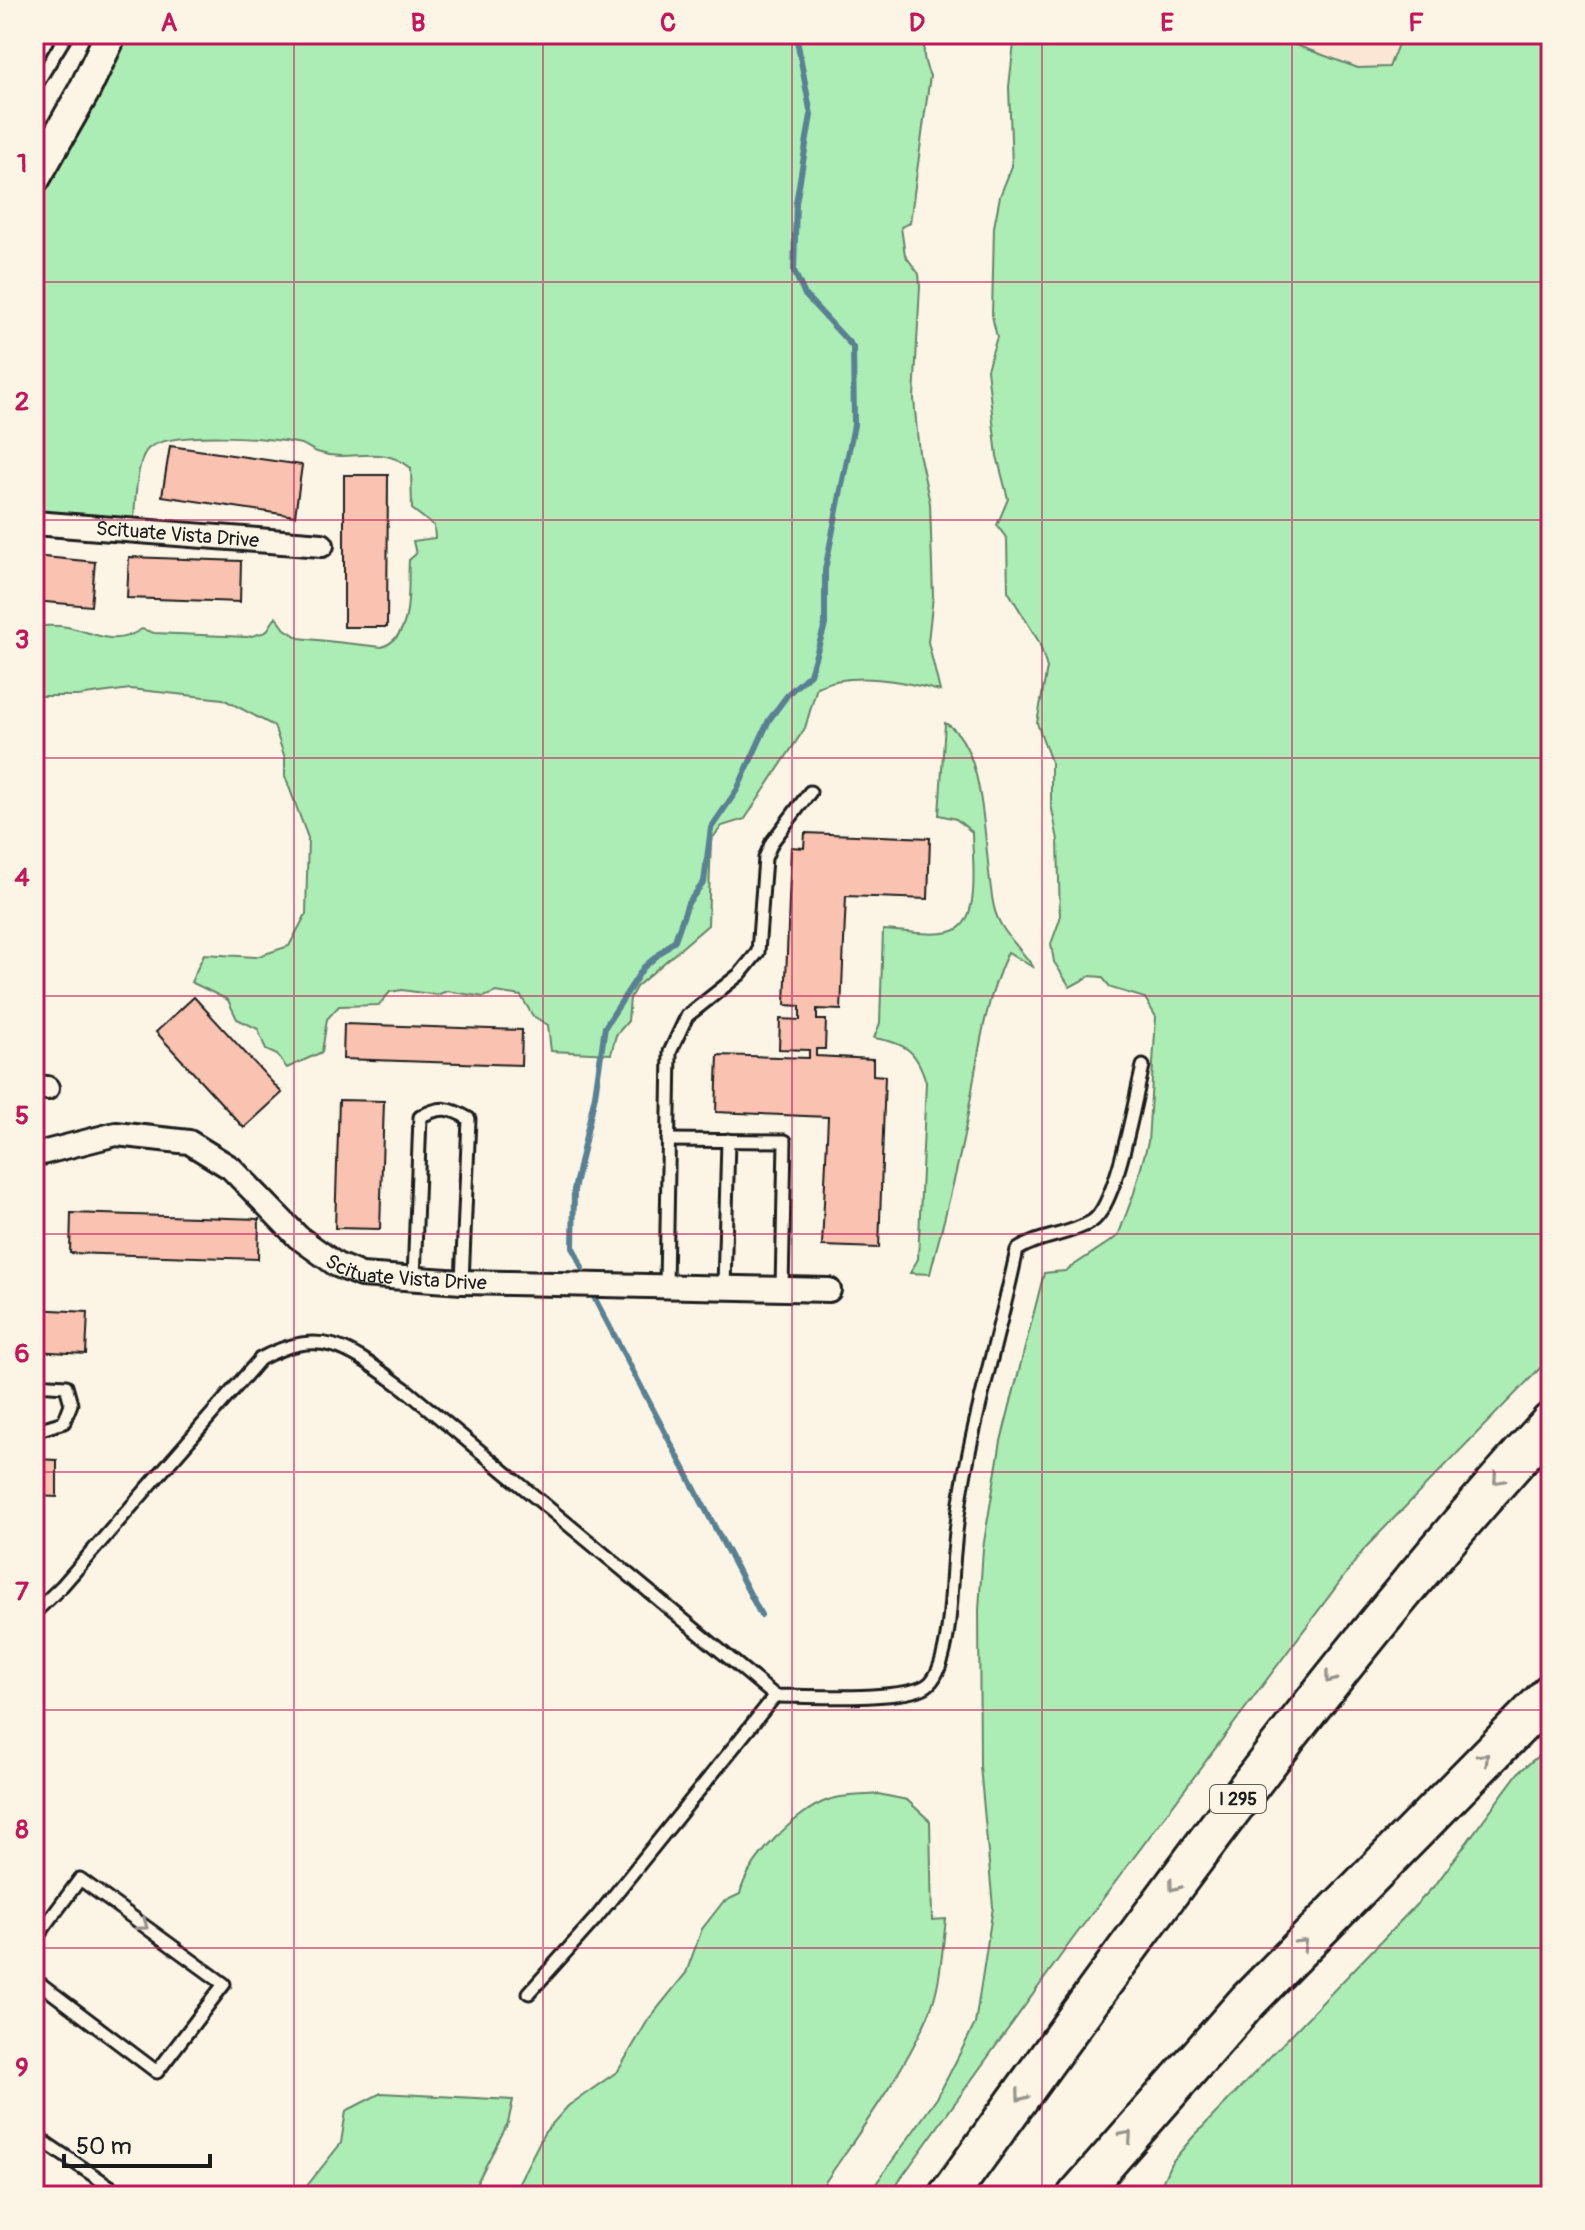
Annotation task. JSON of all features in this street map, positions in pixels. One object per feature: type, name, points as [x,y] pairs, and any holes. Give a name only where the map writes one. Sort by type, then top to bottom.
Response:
[{"type":"highway","name":"I 295","points":[[948,2196],[1298,1719],[1424,1564],[1551,1422]]},
{"type":"highway","points":[[1077,2196],[1248,2001],[1551,1693]]},
{"type":"main road","points":[[34,179],[84,91],[111,34]]},
{"type":"street","name":"Scituate Vista Drive","points":[[34,523],[322,545]]},
{"type":"street","name":"Scituate Vista Drive","points":[[34,1155],[116,1134],[189,1142],[231,1168],[273,1215],[337,1265],[361,1275],[462,1282],[829,1290]]},
{"type":"lane","points":[[34,88],[67,34]]},
{"type":"lane","points":[[666,1286],[669,1067],[676,1034],[687,1016],[740,974],[758,952],[765,858],[772,842],[810,792]]},
{"type":"lane","points":[[34,1613],[260,1359],[285,1345],[312,1342],[348,1348],[405,1389],[775,1696],[899,1693],[926,1686],[938,1672],[947,1636],[957,1515],[976,1416],[1017,1250],[1034,1239],[1070,1232],[1095,1220],[1113,1190],[1143,1066]]},
{"type":"lane","points":[[414,1279],[420,1117],[437,1108],[453,1109],[469,1119],[462,1282]]},
{"type":"lane","points":[[668,1140],[785,1141],[782,1289]]},
{"type":"lane","points":[[724,1287],[728,1140]]},
{"type":"lane","points":[[34,1384],[66,1386],[71,1404],[64,1422],[34,1431]]},
{"type":"lane","points":[[529,1993],[596,1918],[775,1696]]},
{"type":"lane","points":[[34,1941],[80,1879],[224,1984],[157,2072],[34,1979]]},
{"type":"lane","points":[[34,2135],[124,2196]]},
{"type":"shaded area","points":[[1266,34],[1402,34],[1390,67],[1358,68]]},
{"type":"green space","points":[[107,34],[930,34],[924,55],[930,76],[910,223],[901,227],[905,255],[919,274],[914,399],[919,453],[930,503],[933,596],[928,642],[940,691],[878,679],[846,679],[817,687],[805,728],[745,819],[722,826],[711,840],[708,925],[636,987],[630,998],[628,1021],[616,1035],[611,1054],[551,1051],[548,1025],[533,1016],[521,996],[496,992],[484,997],[447,991],[437,995],[402,990],[390,992],[379,1005],[339,1006],[327,1019],[322,1052],[287,1068],[277,1055],[266,1050],[258,1029],[237,1019],[228,1000],[191,982],[204,954],[256,957],[289,946],[306,914],[308,838],[285,776],[285,758],[274,726],[223,699],[130,689],[78,696],[34,696],[34,626],[63,626],[113,638],[122,638],[142,629],[154,633],[248,637],[266,632],[276,617],[285,629],[299,638],[382,647],[393,641],[405,622],[409,560],[416,554],[413,541],[435,538],[434,526],[412,509],[411,468],[399,460],[376,455],[329,455],[301,444],[246,437],[178,439],[149,448],[138,474],[133,531],[34,524],[34,177]]},
{"type":"green space","points":[[1015,34],[1266,34],[1358,68],[1389,67],[1402,34],[1551,34],[1551,1357],[1366,1547],[1072,1940],[888,2196],[880,2196],[875,2185],[937,2098],[975,2024],[993,1907],[980,1766],[979,1610],[983,1548],[1001,1441],[1044,1273],[1065,1271],[1118,1236],[1134,1193],[1148,1142],[1156,1017],[1145,998],[1111,988],[1102,977],[1090,976],[1070,987],[1054,962],[1051,944],[1060,919],[1058,840],[1051,804],[1051,762],[1037,723],[1047,668],[1039,642],[1008,591],[1007,539],[997,525],[1008,499],[997,456],[987,369],[997,337],[992,316],[994,227],[1000,196],[1012,166],[1009,87]]},
{"type":"green space","points":[[945,723],[959,735],[970,755],[977,779],[997,916],[1005,932],[1034,968],[1008,952],[999,974],[986,1017],[961,1148],[930,1274],[910,1273],[918,1259],[926,1082],[919,1063],[909,1050],[874,1038],[880,1023],[883,930],[928,934],[953,931],[962,925],[972,902],[972,832],[956,819],[939,815]]},
{"type":"green space","points":[[1551,1745],[1551,2196],[1156,2196],[1171,2163],[1192,2138],[1436,1884],[1518,1773]]},
{"type":"green space","points":[[878,1794],[907,1800],[930,1821],[932,1920],[946,1919],[940,1968],[936,1993],[917,2040],[876,2108],[816,2196],[508,2196],[516,2188],[544,2133],[568,2106],[618,2071],[648,2020],[686,1973],[702,1929],[723,1902],[740,1894],[744,1881],[762,1853],[788,1826],[815,1806],[846,1796]]},
{"type":"green space","points":[[381,2093],[513,2100],[508,2123],[470,2196],[299,2196],[341,2143],[346,2111]]},
{"type":"building","points":[[170,446],[302,465],[295,516],[162,496]]},
{"type":"building","points":[[344,475],[388,475],[387,627],[344,627]]},
{"type":"building","points":[[34,556],[95,562],[91,606],[34,601]]},
{"type":"building","points":[[129,557],[241,561],[240,602],[127,598]]},
{"type":"building","points":[[805,833],[930,838],[928,899],[846,896],[841,1010],[817,1009],[817,1020],[826,1020],[825,1049],[816,1049],[816,1056],[873,1059],[873,1075],[885,1076],[879,1248],[822,1246],[828,1117],[716,1112],[718,1055],[809,1058],[809,1050],[779,1049],[780,1019],[800,1020],[800,1006],[785,1005],[791,847],[804,848]]},
{"type":"building","points":[[194,997],[282,1093],[244,1128],[156,1032]]},
{"type":"building","points":[[344,1024],[522,1030],[521,1065],[343,1059]]},
{"type":"building","points":[[339,1100],[384,1101],[380,1229],[335,1228]]},
{"type":"building","points":[[71,1213],[259,1219],[258,1259],[70,1253]]},
{"type":"building","points":[[34,1309],[88,1312],[86,1354],[34,1351]]},
{"type":"building","points":[[34,1459],[57,1460],[57,1497],[34,1496]]},
{"type":"waterway","points":[[582,1268],[573,1247],[574,1190],[595,1095],[605,1027],[643,968],[675,940],[688,903],[704,882],[711,828],[737,790],[769,720],[789,693],[810,674],[825,625],[825,570],[854,425],[853,347],[805,295],[794,271],[796,203],[811,115],[796,34]]},
{"type":"waterway","points":[[595,1299],[761,1615]]}]
